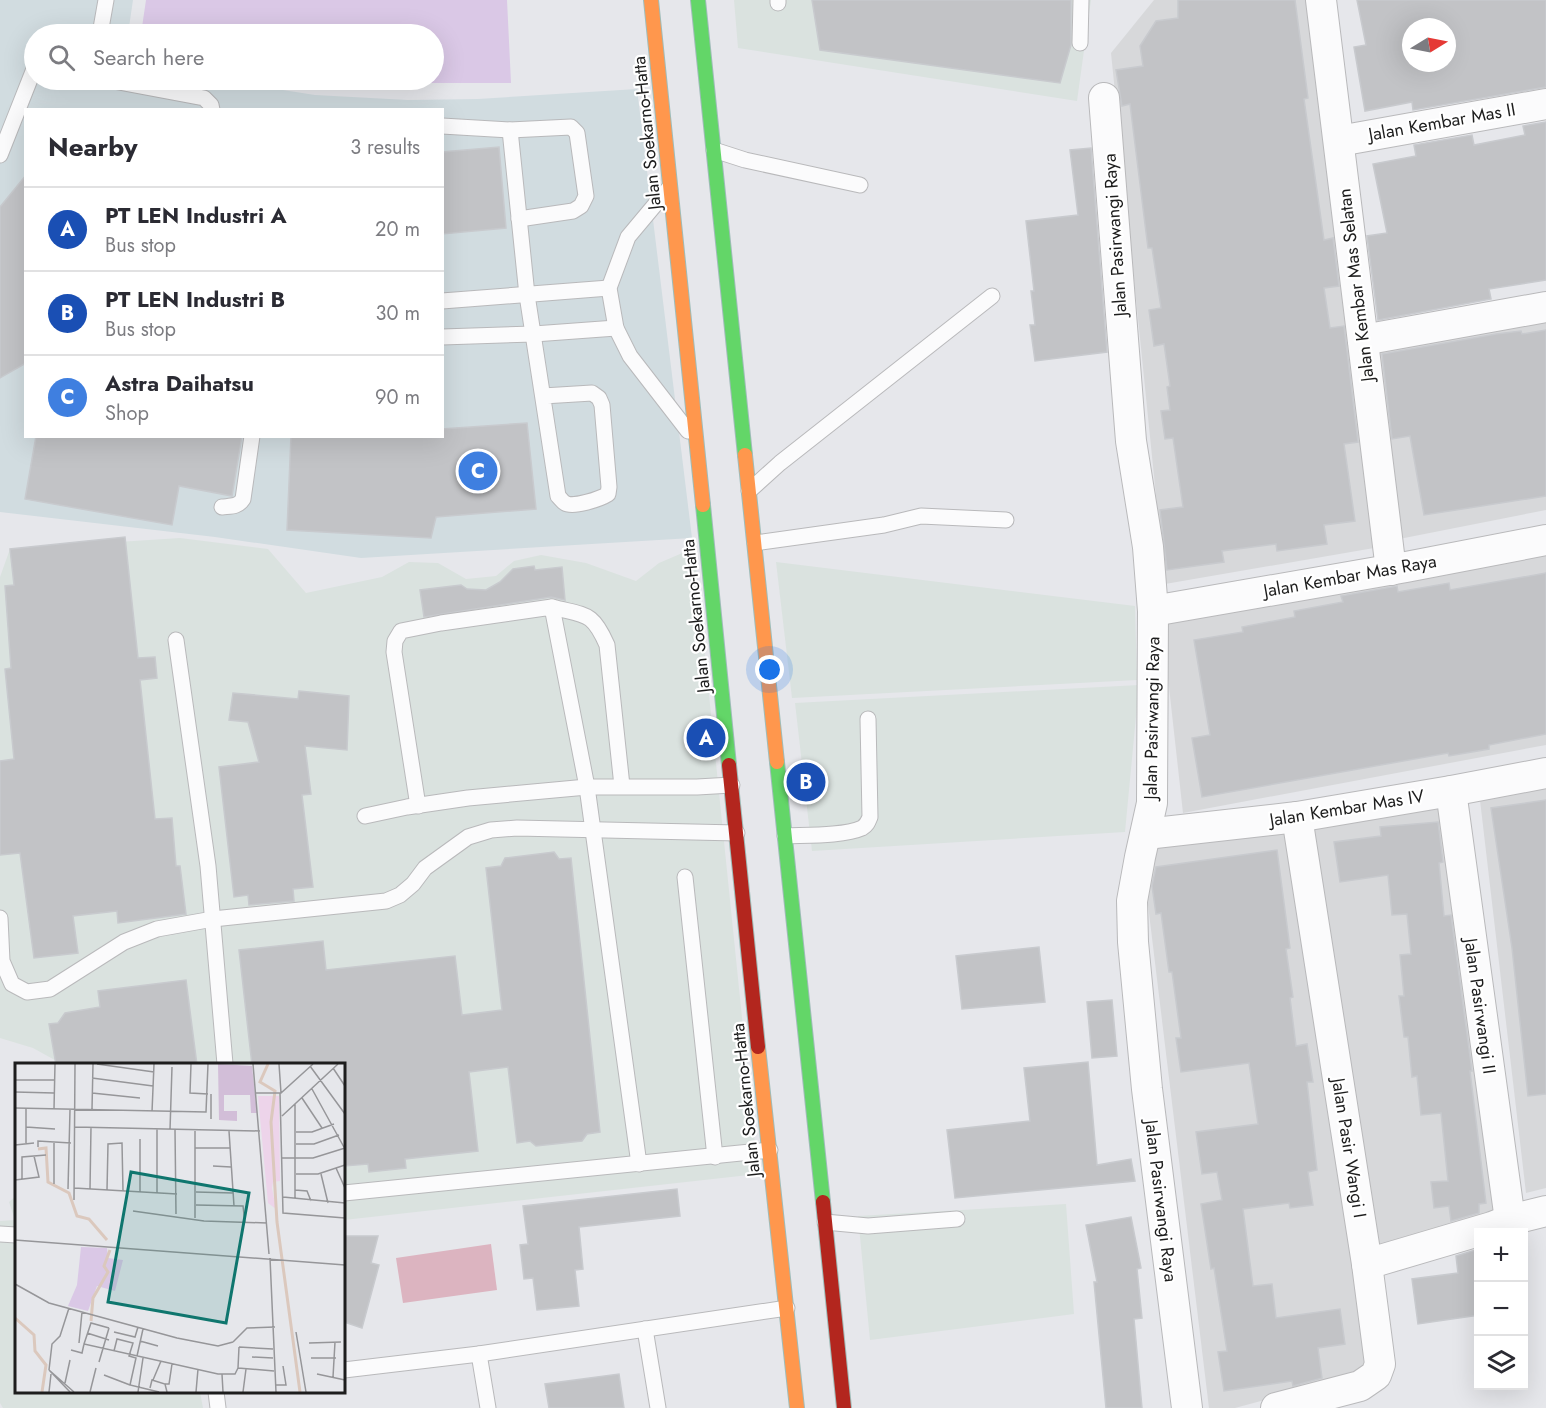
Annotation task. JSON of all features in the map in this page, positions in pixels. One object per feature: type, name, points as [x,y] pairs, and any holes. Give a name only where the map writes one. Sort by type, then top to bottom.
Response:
[{"type":"highway","name":"Jalan Soekarno-Hatta","points":[[651,0],[736,833],[759,1006],[770,1150],[798,1408]]},
{"type":"highway","points":[[698,0],[785,836],[798,1001],[825,1222],[844,1408]]},
{"type":"street","name":"Jalan Kembar Mas Selatan","points":[[1321,0],[1391,570]]},
{"type":"street","name":"Jalan Pasirwangi Raya","points":[[1104,98],[1131,441],[1148,547],[1154,611],[1152,802],[1132,901],[1133,942],[1147,1089],[1187,1408]]},
{"type":"street","name":"Jalan Kembar Mas II","points":[[1339,141],[1546,104]]},
{"type":"street","points":[[1363,340],[1546,307]]},
{"type":"street","name":"Jalan Kembar Mas Raya","points":[[1154,611],[1391,570],[1546,540]]},
{"type":"street","name":"Jalan Kembar Mas IV","points":[[1146,834],[1297,817],[1546,773]]},
{"type":"street","name":"Jalan Pasirwangi II","points":[[1451,791],[1510,1220]]},
{"type":"street","name":"Jalan Pasir Wangi I","points":[[1276,1408],[1360,1386],[1376,1375],[1380,1364],[1297,817]]},
{"type":"street","points":[[1366,1264],[1546,1211]]},
{"type":"lane","points":[[102,24],[106,0]]},
{"type":"lane","points":[[1080,43],[1081,0]]},
{"type":"lane","points":[[0,154],[26,90]]},
{"type":"lane","points":[[161,90],[204,98],[212,108]]},
{"type":"lane","points":[[444,126],[510,130],[571,127],[577,133],[585,196],[581,206],[573,211],[519,219]]},
{"type":"lane","points":[[510,130],[527,295],[558,496],[569,505],[593,501],[608,494],[602,405],[599,398],[592,393],[543,396]]},
{"type":"lane","points":[[714,150],[860,185]]},
{"type":"lane","points":[[670,186],[628,237],[609,288],[616,328],[630,356],[697,443]]},
{"type":"lane","points":[[444,302],[609,288]]},
{"type":"lane","points":[[749,491],[780,463],[992,296]]},
{"type":"lane","points":[[444,338],[616,328]]},
{"type":"lane","points":[[222,507],[235,506],[243,499],[252,438]]},
{"type":"lane","points":[[755,543],[884,525],[921,516],[1006,520]]},
{"type":"lane","points":[[418,806],[394,652],[395,641],[401,632],[441,623],[552,607],[589,617],[598,626],[607,645],[622,786]]},
{"type":"lane","points":[[552,607],[594,829],[639,1164]]},
{"type":"lane","points":[[176,640],[208,866],[225,1063]]},
{"type":"lane","points":[[785,836],[832,833],[861,828],[868,824],[870,817],[868,719]]},
{"type":"lane","points":[[365,816],[468,798],[587,786],[697,787],[732,784]]},
{"type":"lane","points":[[0,918],[2,961],[12,984],[27,992],[51,989],[124,942],[157,929],[213,919],[386,901],[400,895],[413,884],[425,868],[468,837],[491,830],[517,828],[736,833]]},
{"type":"lane","points":[[685,877],[715,1157]]},
{"type":"lane","points":[[345,1193],[770,1150]]},
{"type":"lane","points":[[825,1222],[868,1226],[957,1219]]},
{"type":"lane","points":[[0,1234],[15,1235]]},
{"type":"lane","points":[[345,1371],[479,1354],[787,1308]]},
{"type":"lane","points":[[645,1329],[658,1408]]},
{"type":"lane","points":[[479,1354],[488,1408]]},
{"type":"lane","points":[[216,1393],[218,1408]]},
{"type":"shaded area","points":[[0,0],[133,0],[129,24],[24,24],[24,90],[283,90],[315,95],[408,100],[478,99],[637,89],[692,538],[361,558],[215,537],[0,512]]},
{"type":"shaded area","points":[[146,0],[507,0],[511,83],[444,83],[444,24],[142,24]]},
{"type":"shaded area","points":[[734,0],[1091,0],[1077,101],[738,48]]},
{"type":"shaded area","points":[[1154,0],[1312,0],[1374,548],[1165,584],[1111,53]]},
{"type":"shaded area","points":[[1546,310],[1546,510],[1389,541],[1376,340]]},
{"type":"shaded area","points":[[180,538],[268,549],[306,593],[382,577],[409,562],[438,563],[466,579],[496,576],[514,561],[541,555],[586,563],[636,581],[659,563],[694,548],[758,1174],[345,1220],[345,1063],[60,1063],[33,1048],[0,1038],[0,577],[10,549]]},
{"type":"shaded area","points":[[1546,546],[1546,745],[1183,813],[1162,624]]},
{"type":"shaded area","points":[[776,562],[1135,606],[1137,680],[792,698]]},
{"type":"shaded area","points":[[1139,685],[1125,832],[812,851],[795,703]]},
{"type":"shaded area","points":[[1546,769],[1546,1188],[1526,1193],[1478,783]]},
{"type":"shaded area","points":[[1448,789],[1504,1211],[1370,1254],[1309,819]]},
{"type":"shaded area","points":[[1290,820],[1369,1372],[1235,1408],[1209,1408],[1141,847]]},
{"type":"shaded area","points":[[15,1197],[15,1220],[9,1202]]},
{"type":"shaded area","points":[[1066,1204],[1074,1314],[870,1340],[858,1216]]},
{"type":"shaded area","points":[[15,1220],[15,1393],[200,1393],[203,1408],[3,1408],[0,1403],[0,1221]]},
{"type":"shaded area","points":[[491,1244],[497,1290],[403,1303],[396,1258]]},
{"type":"building","points":[[812,0],[1071,0],[1071,45],[1060,83],[820,50]]},
{"type":"building","points":[[1178,0],[1295,0],[1308,98],[1304,99],[1324,240],[1333,238],[1339,286],[1324,288],[1330,328],[1344,326],[1358,442],[1344,444],[1355,521],[1324,525],[1327,544],[1277,551],[1276,544],[1222,551],[1224,562],[1167,570],[1160,510],[1183,507],[1173,438],[1165,439],[1161,411],[1170,410],[1167,387],[1170,386],[1164,344],[1154,346],[1149,310],[1161,308],[1152,248],[1148,248],[1130,104],[1122,106],[1116,70],[1143,66],[1140,46],[1156,21],[1178,18]]},
{"type":"building","points":[[1357,0],[1546,0],[1546,87],[1413,110],[1412,102],[1365,111],[1354,47],[1366,45]]},
{"type":"building","points":[[1546,122],[1546,280],[1489,289],[1491,299],[1378,320],[1367,236],[1387,233],[1373,164],[1416,156],[1414,145],[1472,135],[1474,145],[1525,135],[1523,126]]},
{"type":"building","points":[[499,147],[506,228],[444,234],[444,152]]},
{"type":"building","points":[[1091,148],[1107,352],[1035,361],[1030,325],[1035,325],[1031,291],[1034,291],[1026,221],[1078,215],[1070,150]]},
{"type":"building","points":[[24,177],[24,364],[0,378],[0,207]]},
{"type":"building","points":[[1546,330],[1546,496],[1424,515],[1410,436],[1392,439],[1382,354],[1496,334],[1521,331],[1522,334]]},
{"type":"building","points":[[527,423],[536,509],[436,517],[431,538],[287,530],[291,438],[444,438],[444,429]]},
{"type":"building","points":[[36,438],[242,438],[232,496],[179,486],[172,525],[25,499]]},
{"type":"building","points":[[125,537],[138,658],[155,657],[157,678],[140,680],[155,819],[172,818],[176,866],[180,866],[186,914],[118,923],[117,911],[73,916],[78,953],[34,958],[20,853],[0,855],[0,761],[14,759],[5,669],[11,668],[5,586],[14,585],[10,549]]},
{"type":"building","points":[[534,566],[535,570],[562,567],[565,600],[551,597],[424,617],[420,590],[461,585],[467,589],[486,590],[500,582],[513,569]]},
{"type":"building","points":[[1546,573],[1546,734],[1489,745],[1489,749],[1449,756],[1448,753],[1202,797],[1192,738],[1210,735],[1194,640],[1243,632],[1242,627],[1295,617],[1294,611],[1343,602],[1341,596],[1397,586],[1398,592],[1449,583],[1450,590]]},
{"type":"building","points":[[299,691],[349,696],[347,750],[305,746],[311,794],[302,795],[313,887],[293,889],[294,901],[249,905],[248,895],[234,897],[219,767],[259,762],[248,722],[229,720],[233,693],[298,699]]},
{"type":"building","points":[[1546,800],[1546,1094],[1528,1096],[1512,948],[1491,808]]},
{"type":"building","points":[[1438,822],[1443,862],[1439,863],[1444,916],[1451,915],[1472,1071],[1470,1071],[1486,1203],[1479,1204],[1479,1213],[1451,1221],[1449,1206],[1434,1208],[1431,1182],[1448,1181],[1441,1113],[1421,1115],[1417,1076],[1412,1077],[1408,1037],[1404,1037],[1399,996],[1404,996],[1400,955],[1411,954],[1407,914],[1392,915],[1388,875],[1340,882],[1334,842],[1381,836],[1380,827]]},
{"type":"building","points":[[1277,850],[1290,948],[1286,949],[1293,997],[1290,998],[1296,1046],[1307,1044],[1313,1082],[1307,1082],[1317,1170],[1308,1172],[1313,1205],[1290,1208],[1289,1203],[1243,1209],[1253,1286],[1272,1284],[1276,1318],[1340,1309],[1345,1344],[1318,1348],[1322,1378],[1293,1386],[1292,1381],[1224,1391],[1218,1352],[1227,1351],[1201,1204],[1222,1200],[1217,1172],[1202,1174],[1196,1132],[1258,1124],[1249,1063],[1181,1072],[1176,1038],[1181,1038],[1172,972],[1169,972],[1161,913],[1156,914],[1152,886],[1156,867]]},
{"type":"building","points":[[554,852],[559,859],[571,858],[600,1132],[587,1134],[582,1141],[536,1146],[530,1141],[517,1143],[508,1067],[469,1072],[478,1151],[405,1159],[406,1168],[369,1172],[368,1164],[345,1166],[345,1063],[252,1063],[239,950],[323,941],[326,970],[455,956],[462,1015],[502,1010],[486,868],[501,866],[505,858]]},
{"type":"building","points":[[1039,947],[1045,1002],[962,1009],[956,956]]},
{"type":"building","points":[[186,980],[197,1063],[56,1063],[49,1024],[58,1023],[65,1013],[100,1007],[98,991]]},
{"type":"building","points":[[1112,1000],[1117,1056],[1092,1058],[1087,1002]]},
{"type":"building","points":[[1088,1062],[1097,1165],[1131,1159],[1135,1181],[955,1198],[947,1130],[1030,1121],[1024,1068]]},
{"type":"building","points":[[677,1189],[680,1216],[579,1227],[583,1269],[575,1270],[579,1306],[537,1310],[533,1278],[524,1279],[520,1245],[528,1244],[523,1206]]},
{"type":"building","points":[[1131,1217],[1141,1268],[1137,1269],[1142,1318],[1134,1319],[1142,1408],[1106,1408],[1094,1282],[1097,1282],[1086,1225]]},
{"type":"building","points":[[345,1236],[378,1236],[371,1263],[379,1265],[362,1328],[345,1322]]},
{"type":"building","points":[[1474,1251],[1474,1316],[1418,1324],[1412,1279],[1458,1273],[1456,1256]]},
{"type":"building","points":[[619,1374],[624,1408],[549,1408],[545,1384]]},
{"type":"traffic: fast","points":[[698,0],[745,455]]},
{"type":"traffic: fast","points":[[703,505],[729,765]]},
{"type":"traffic: fast","points":[[777,762],[823,1202]]},
{"type":"traffic: slow","points":[[651,0],[703,505]]},
{"type":"traffic: slow","points":[[745,455],[777,762]]},
{"type":"traffic: slow","points":[[758,1047],[797,1408]]},
{"type":"traffic: jam","points":[[729,765],[758,1047]]},
{"type":"traffic: jam","points":[[823,1202],[844,1408]]},
{"type":"place","name":"Astra Daihatsu","points":[[478,471]]},
{"type":"place","name":"PT LEN Industri A","points":[[706,738]]},
{"type":"place","name":"PT LEN Industri B","points":[[806,782]]}]
